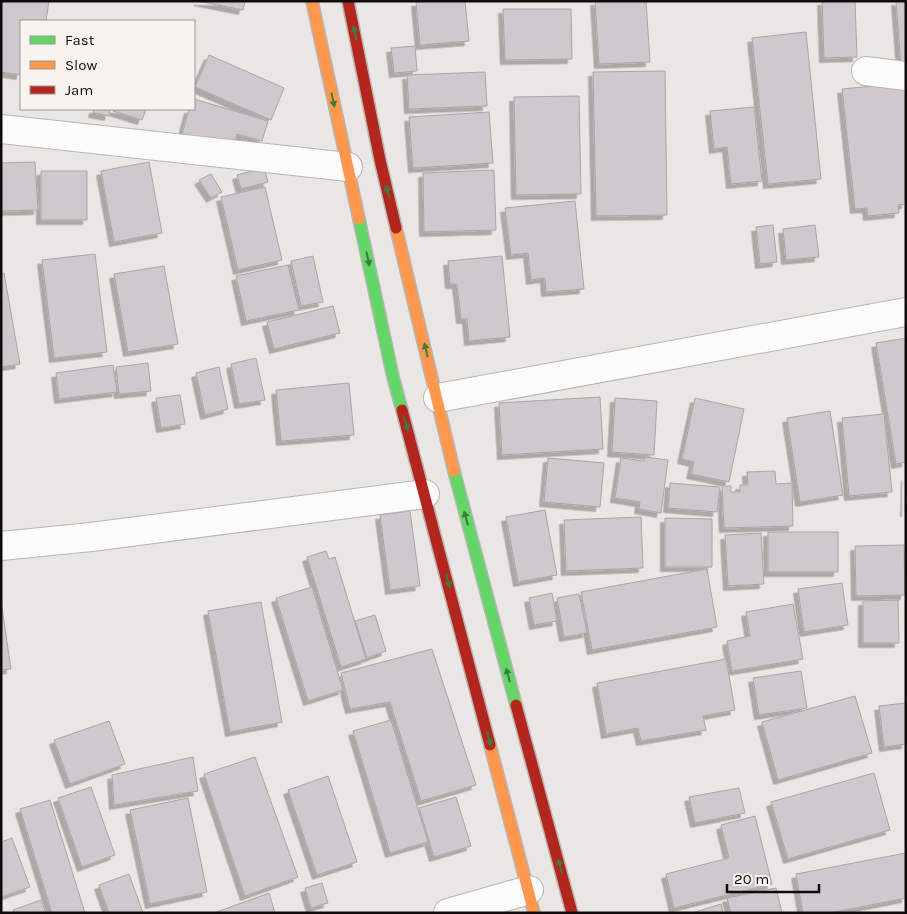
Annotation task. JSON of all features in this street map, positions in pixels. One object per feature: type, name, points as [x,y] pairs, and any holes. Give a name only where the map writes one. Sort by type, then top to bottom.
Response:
[{"type":"street","points":[[312,1],[393,377],[531,901],[448,913]]},
{"type":"street","points":[[348,1],[380,160],[459,492],[572,913]]},
{"type":"street","points":[[866,71],[906,76]]},
{"type":"street","points":[[1,129],[348,167]]},
{"type":"street","points":[[438,398],[906,312]]},
{"type":"street","points":[[1,546],[91,537],[425,494]]},
{"type":"building","points":[[1,1],[49,1],[46,20],[20,20],[20,75],[1,72]]},
{"type":"building","points":[[198,1],[245,1],[243,10]]},
{"type":"building","points":[[465,1],[469,41],[420,45],[416,2]]},
{"type":"building","points":[[595,1],[646,1],[650,62],[599,64]]},
{"type":"building","points":[[822,1],[855,1],[857,57],[824,58]]},
{"type":"building","points":[[896,1],[906,1],[906,65],[901,66]]},
{"type":"building","points":[[503,9],[571,9],[572,59],[505,60]]},
{"type":"building","points":[[806,32],[821,179],[768,184],[752,38]]},
{"type":"building","points":[[415,46],[417,71],[394,73],[391,48]]},
{"type":"building","points":[[209,55],[284,88],[271,120],[195,87]]},
{"type":"building","points":[[665,71],[667,215],[596,216],[593,72]]},
{"type":"building","points":[[485,72],[487,106],[409,109],[407,75]]},
{"type":"building","points":[[906,83],[906,204],[898,205],[899,213],[868,216],[867,208],[855,209],[842,89]]},
{"type":"building","points":[[579,96],[581,194],[516,195],[514,97]]},
{"type":"building","points":[[195,99],[268,121],[262,141],[237,134],[234,144],[213,137],[211,144],[182,135],[189,110],[195,110]]},
{"type":"building","points":[[754,107],[762,181],[731,184],[727,147],[714,149],[710,111]]},
{"type":"building","points":[[94,110],[110,110],[109,116],[93,113]]},
{"type":"building","points":[[114,110],[146,110],[142,120]]},
{"type":"building","points":[[489,112],[493,163],[413,168],[409,117]]},
{"type":"building","points":[[35,162],[38,210],[1,211],[1,163]]},
{"type":"building","points":[[149,162],[162,233],[114,242],[101,171]]},
{"type":"building","points":[[264,168],[268,182],[241,189],[237,175]]},
{"type":"building","points":[[494,170],[496,230],[424,232],[423,173]]},
{"type":"building","points":[[41,171],[87,171],[87,220],[41,220]]},
{"type":"building","points":[[211,174],[222,192],[211,198],[199,180]]},
{"type":"building","points":[[265,187],[282,260],[238,270],[221,197]]},
{"type":"building","points":[[575,201],[584,289],[546,292],[545,278],[531,280],[528,253],[511,255],[505,208]]},
{"type":"building","points":[[773,225],[777,262],[760,264],[756,227]]},
{"type":"building","points":[[815,225],[819,257],[786,260],[783,229]]},
{"type":"building","points":[[95,254],[107,352],[54,358],[42,260]]},
{"type":"building","points":[[313,256],[323,302],[301,306],[291,261]]},
{"type":"building","points":[[502,256],[510,337],[469,341],[467,319],[461,319],[457,284],[450,284],[448,261]]},
{"type":"building","points":[[288,265],[299,310],[246,321],[236,276]]},
{"type":"building","points":[[164,266],[178,344],[128,352],[114,274]]},
{"type":"building","points":[[4,273],[20,364],[1,367],[1,274]]},
{"type":"building","points":[[333,306],[340,333],[274,349],[267,322]]},
{"type":"building","points":[[906,338],[906,462],[896,464],[876,343]]},
{"type":"building","points":[[256,358],[265,400],[239,404],[231,364]]},
{"type":"building","points":[[148,363],[151,391],[119,394],[116,367]]},
{"type":"building","points":[[113,365],[117,392],[59,399],[56,373]]},
{"type":"building","points":[[219,367],[228,409],[205,415],[196,373]]},
{"type":"building","points":[[349,383],[354,435],[281,441],[276,390]]},
{"type":"building","points":[[180,395],[185,424],[161,428],[156,398]]},
{"type":"building","points":[[600,397],[603,449],[502,455],[499,403]]},
{"type":"building","points":[[615,398],[657,401],[654,455],[612,452]]},
{"type":"building","points":[[695,398],[744,409],[729,482],[691,474],[694,462],[682,459]]},
{"type":"building","points":[[830,411],[843,495],[800,502],[787,418]]},
{"type":"building","points":[[884,414],[892,492],[849,496],[842,418]]},
{"type":"building","points":[[645,457],[668,460],[661,513],[639,509],[640,502],[615,498],[621,458],[644,461]]},
{"type":"building","points":[[548,458],[604,463],[600,507],[544,502]]},
{"type":"building","points":[[775,471],[776,484],[792,483],[793,526],[724,528],[722,486],[731,486],[731,492],[740,492],[740,485],[748,485],[747,472]]},
{"type":"building","points":[[906,476],[906,512],[905,512]]},
{"type":"building","points":[[670,483],[720,487],[717,512],[668,508]]},
{"type":"building","points":[[545,510],[557,575],[518,582],[506,517]]},
{"type":"building","points":[[410,511],[420,586],[390,590],[380,515]]},
{"type":"building","points":[[641,517],[643,568],[566,571],[564,520]]},
{"type":"building","points":[[665,518],[712,519],[712,567],[665,567]]},
{"type":"building","points":[[768,532],[838,532],[838,572],[768,572]]},
{"type":"building","points":[[761,533],[764,584],[728,586],[725,535]]},
{"type":"building","points":[[904,545],[905,595],[856,596],[855,546]]},
{"type":"building","points":[[326,551],[329,559],[335,557],[366,659],[341,667],[307,557]]},
{"type":"building","points":[[707,569],[717,627],[592,650],[581,592]]},
{"type":"building","points":[[842,583],[848,625],[804,632],[798,589]]},
{"type":"building","points":[[312,587],[343,690],[308,701],[276,598]]},
{"type":"building","points":[[552,593],[557,621],[534,625],[529,598]]},
{"type":"building","points":[[579,594],[587,633],[564,637],[557,598]]},
{"type":"building","points":[[898,600],[899,643],[863,643],[863,601]]},
{"type":"building","points":[[1,601],[11,669],[1,670]]},
{"type":"building","points":[[261,602],[282,722],[230,732],[208,611]]},
{"type":"building","points":[[793,604],[803,659],[732,671],[727,641],[750,636],[746,612]]},
{"type":"building","points":[[375,615],[386,651],[367,658],[355,621]]},
{"type":"building","points":[[432,649],[476,785],[421,801],[390,702],[350,709],[341,673]]},
{"type":"building","points":[[726,659],[735,710],[703,716],[706,730],[641,741],[638,728],[606,734],[597,683]]},
{"type":"building","points":[[801,671],[807,708],[759,715],[753,678]]},
{"type":"building","points":[[855,696],[872,753],[778,780],[762,722]]},
{"type":"building","points":[[906,703],[906,744],[884,747],[879,706]]},
{"type":"building","points":[[391,720],[428,842],[390,853],[353,731]]},
{"type":"building","points":[[109,721],[125,764],[70,784],[54,740]]},
{"type":"building","points":[[193,757],[198,791],[114,805],[112,775]]},
{"type":"building","points":[[255,757],[298,877],[245,896],[204,774]]},
{"type":"building","points":[[874,773],[890,830],[788,859],[771,802]]},
{"type":"building","points":[[328,776],[357,862],[317,875],[288,790]]},
{"type":"building","points":[[91,787],[115,855],[82,867],[58,798]]},
{"type":"building","points":[[739,788],[745,813],[695,823],[689,797]]},
{"type":"building","points":[[456,797],[471,846],[434,857],[419,808]]},
{"type":"building","points":[[188,798],[207,892],[150,904],[130,810]]},
{"type":"building","points":[[50,800],[85,913],[52,913],[20,809]]},
{"type":"building","points":[[755,816],[772,884],[674,908],[666,874],[729,858],[721,825]]},
{"type":"building","points":[[12,838],[30,887],[1,897],[1,842]]},
{"type":"building","points":[[906,853],[906,898],[830,913],[803,913],[796,874]]},
{"type":"building","points":[[129,874],[143,913],[109,913],[99,885]]},
{"type":"building","points":[[322,883],[328,903],[311,908],[305,888]]},
{"type":"building","points":[[776,888],[782,913],[731,913],[727,898]]},
{"type":"building","points":[[269,893],[275,913],[214,913]]},
{"type":"building","points":[[41,900],[46,913],[14,913],[13,910]]},
{"type":"building","points":[[721,904],[723,913],[692,913]]},
{"type":"traffic: fast","points":[[359,219],[393,377],[402,410]]},
{"type":"traffic: fast","points":[[454,471],[516,705]]},
{"type":"traffic: slow","points":[[312,1],[359,219]]},
{"type":"traffic: slow","points":[[396,228],[454,471]]},
{"type":"traffic: slow","points":[[490,745],[534,913]]},
{"type":"traffic: jam","points":[[348,1],[380,160],[396,228]]},
{"type":"traffic: jam","points":[[402,410],[490,745]]},
{"type":"traffic: jam","points":[[516,705],[572,913]]}]
